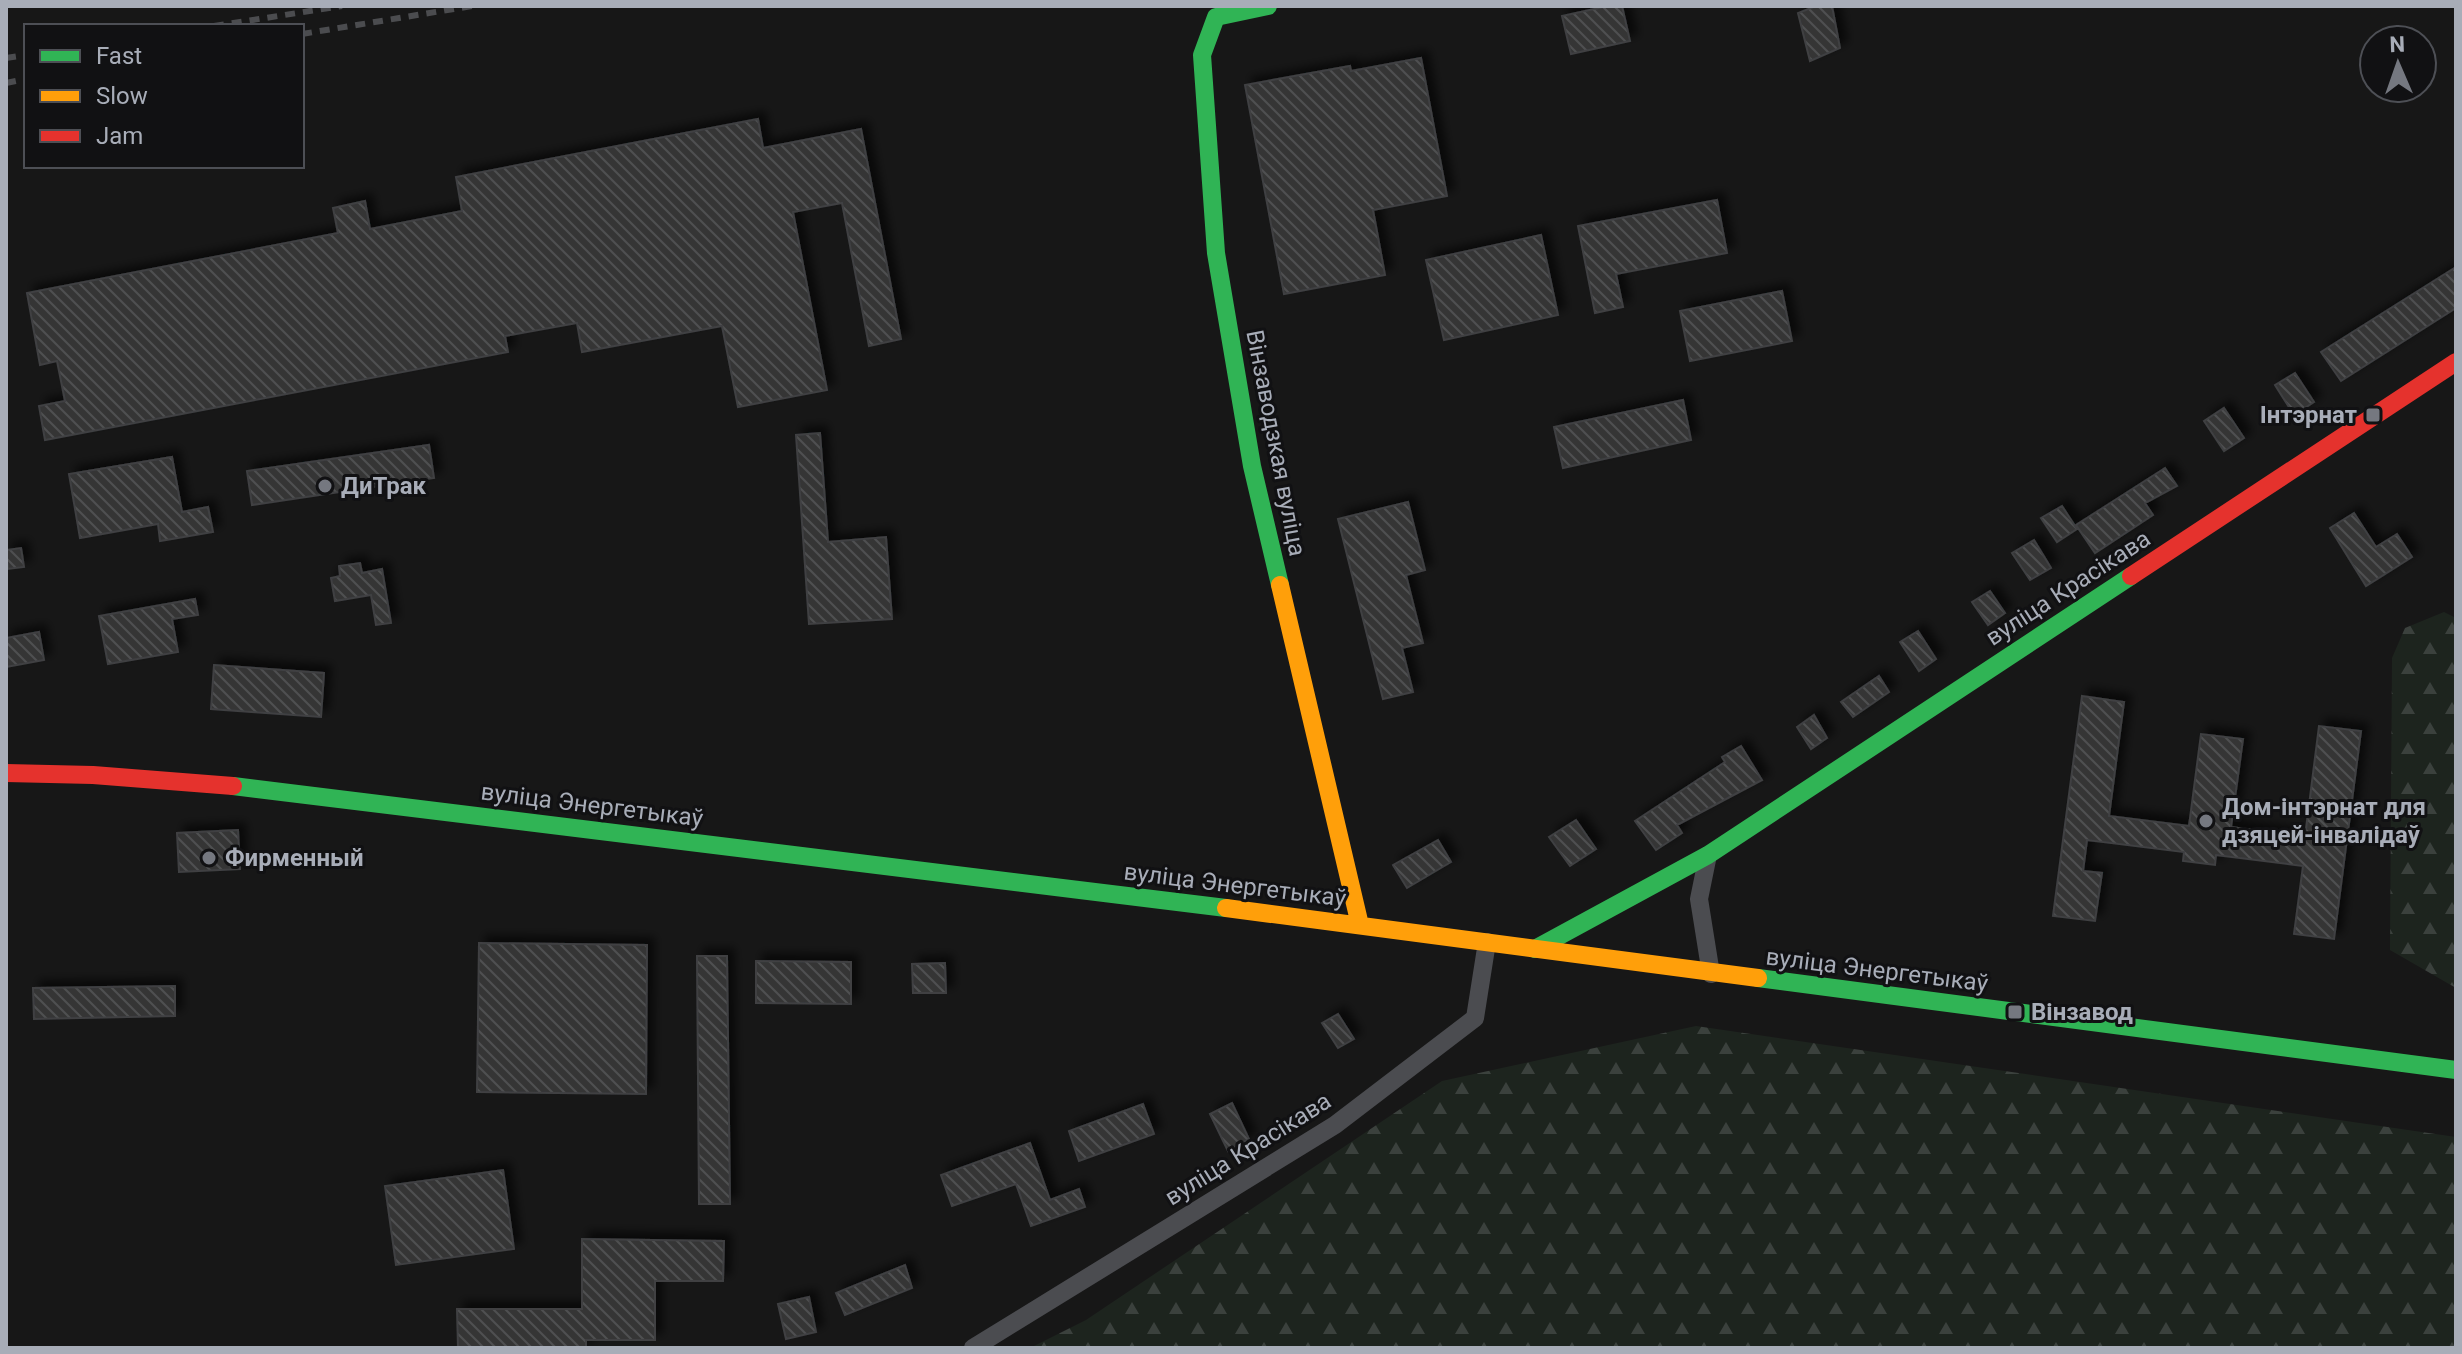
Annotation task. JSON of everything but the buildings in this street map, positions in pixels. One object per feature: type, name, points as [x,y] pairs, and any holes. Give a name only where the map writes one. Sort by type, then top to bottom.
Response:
[{"type":"main road","name":"Вінзаводзкая вуліца","points":[[1268,6],[1216,17],[1202,55],[1216,253],[1252,466],[1360,925]]},
{"type":"main road","name":"вуліца Красікава","points":[[1535,949],[1708,855],[2456,362]]},
{"type":"main road","name":"вуліца Энергетыкаў","points":[[6,773],[92,773],[185,779],[1360,925],[1711,974],[2456,1070]]},
{"type":"street","points":[[1708,855],[1699,899],[1711,974]]},
{"type":"street","name":"вуліца Красікава","points":[[973,1348],[1335,1125],[1475,1018],[1487,942]]},
{"type":"green space","points":[[2444,612],[2456,618],[2456,988],[2390,950],[2392,658],[2405,628]]},
{"type":"green space","points":[[1696,1026],[2456,1137],[2456,1348],[1030,1348],[1086,1320],[1442,1081]]},
{"type":"railway","points":[[227,24],[342,6]]},
{"type":"railway","points":[[304,34],[472,6]]},
{"type":"railway","points":[[6,58],[24,55]]},
{"type":"railway","points":[[6,83],[24,79]]},
{"type":"traffic: fast","points":[[1268,6],[1216,17],[1202,55],[1216,253],[1252,466],[1280,585]]},
{"type":"traffic: fast","points":[[1535,949],[1708,855],[2131,576]]},
{"type":"traffic: fast","points":[[233,786],[1226,908]]},
{"type":"traffic: fast","points":[[1758,978],[2456,1070]]},
{"type":"traffic: slow","points":[[1280,585],[1360,925]]},
{"type":"traffic: slow","points":[[1226,908],[1758,978]]},
{"type":"traffic: jam","points":[[2131,576],[2456,362]]},
{"type":"traffic: jam","points":[[6,773],[93,775],[233,786]]},
{"type":"place","name":"Інтэрнат","points":[[2373,415]]},
{"type":"place","name":"ДиТрак","points":[[325,486]]},
{"type":"place","name":"Дом-інтэрнат для дзяцей-інвалідаў","points":[[2206,821]]},
{"type":"place","name":"Фирменный","points":[[209,858]]},
{"type":"place","name":"Вінзавод","points":[[2015,1012]]}]
